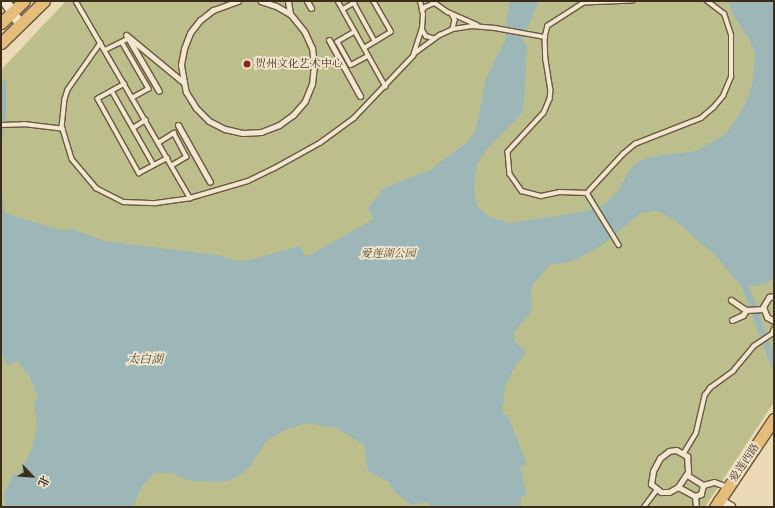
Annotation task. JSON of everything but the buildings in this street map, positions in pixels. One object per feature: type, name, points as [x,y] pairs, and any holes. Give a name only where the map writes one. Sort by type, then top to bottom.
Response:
[{"type":"main road","points":[[5,1],[20,24]]},
{"type":"main road","points":[[11,33],[2,21],[24,1]]},
{"type":"main road","points":[[1,42],[44,1]]},
{"type":"main road","name":"爱莲西路","points":[[723,505],[728,487],[774,418]]},
{"type":"main road","name":"爱莲西路","points":[[723,505],[774,432]]},
{"type":"street","points":[[238,1],[213,10],[200,20],[190,33],[184,49],[181,65],[183,82],[196,108],[209,121],[225,129],[249,133],[261,132],[279,125],[293,115],[305,101],[312,84],[314,66],[312,48],[304,31],[290,14],[276,6],[261,1]]},
{"type":"street","points":[[288,1],[290,14]]},
{"type":"street","points":[[307,1],[311,8]]},
{"type":"street","points":[[159,91],[126,35],[183,82]]},
{"type":"street","points":[[329,40],[360,96]]},
{"type":"street","points":[[178,125],[210,182]]},
{"type":"street","points":[[774,296],[766,301],[764,309],[767,317],[774,321]]},
{"type":"street","points":[[731,300],[746,310],[764,309]]},
{"type":"street","points":[[732,320],[743,315],[746,310]]},
{"type":"street","points":[[669,451],[684,453],[690,463],[687,475],[678,487],[669,492],[657,490],[651,480],[656,462],[669,451]]},
{"type":"street","points":[[687,475],[704,485],[714,482],[728,487]]},
{"type":"street","points":[[678,487],[695,496],[701,494],[704,485]]},
{"type":"street","points":[[695,496],[696,507]]},
{"type":"lane","points":[[76,1],[190,198]]},
{"type":"lane","points":[[338,1],[386,87]]},
{"type":"lane","points":[[364,48],[391,32],[373,1]]},
{"type":"lane","points":[[413,56],[422,29],[422,11],[420,1]]},
{"type":"lane","points":[[633,1],[622,3],[592,2],[578,5],[548,26],[545,38],[550,99],[544,113],[508,152],[510,174],[522,191],[532,196],[560,192],[587,193],[623,154],[635,144],[701,118],[723,96],[731,76],[731,35],[724,14],[707,1]]},
{"type":"lane","points":[[343,9],[354,2],[376,42]]},
{"type":"lane","points":[[422,11],[425,7],[434,2],[452,14],[480,26]]},
{"type":"lane","points":[[452,14],[455,20],[453,29]]},
{"type":"lane","points":[[101,43],[68,90],[63,110],[63,129],[67,150],[76,167],[89,182],[104,193],[124,202],[143,204],[190,198],[248,181],[300,155],[354,118],[386,87],[413,56],[434,38],[453,29],[480,26],[545,38]]},
{"type":"lane","points":[[422,29],[426,36],[434,38]]},
{"type":"lane","points":[[356,32],[338,42],[351,65],[368,56]]},
{"type":"lane","points":[[105,50],[128,39]]},
{"type":"lane","points":[[122,42],[149,89],[133,98]]},
{"type":"lane","points":[[125,84],[98,99],[139,173],[167,158]]},
{"type":"lane","points":[[112,91],[154,165]]},
{"type":"lane","points":[[133,128],[146,120]]},
{"type":"lane","points":[[1,125],[14,124],[63,129]]},
{"type":"lane","points":[[158,143],[174,133],[187,156],[172,166]]},
{"type":"lane","points":[[587,193],[619,245]]},
{"type":"lane","points":[[684,453],[699,427],[705,395],[710,388],[741,363],[760,341],[772,334],[774,329]]},
{"type":"lane","points":[[644,507],[657,490]]},
{"type":"green space","name":"爱莲湖公园","points":[[66,1],[774,1],[774,402],[705,507],[1,507],[1,70]]},
{"type":"water","name":"太白湖","points":[[509,1],[539,1],[522,39],[527,46],[524,104],[521,114],[488,148],[477,164],[474,188],[477,206],[490,217],[510,223],[588,211],[605,204],[617,192],[633,165],[648,157],[696,151],[726,134],[745,105],[753,81],[755,55],[752,44],[732,13],[729,1],[774,1],[774,278],[765,284],[754,286],[739,284],[717,257],[677,222],[658,211],[641,213],[601,246],[571,262],[551,264],[535,282],[531,289],[532,308],[529,315],[514,332],[514,341],[526,352],[513,370],[505,388],[502,413],[508,416],[527,465],[520,466],[527,495],[521,496],[521,507],[431,507],[427,502],[412,505],[394,492],[389,482],[368,471],[364,445],[336,428],[306,423],[285,430],[266,441],[250,467],[236,478],[222,482],[191,481],[170,473],[155,473],[142,486],[133,507],[6,507],[4,495],[14,473],[18,475],[33,446],[37,424],[34,401],[38,399],[29,374],[27,375],[18,361],[8,366],[1,352],[1,182],[5,213],[60,230],[73,229],[104,241],[218,255],[233,260],[249,260],[300,246],[306,257],[374,219],[368,208],[384,188],[430,170],[470,140],[476,129],[486,78],[505,41]]},
{"type":"water","points":[[6,79],[6,114],[1,148],[1,84]]},
{"type":"waterway","points":[[743,281],[774,365]]},
{"type":"place","name":"贺州文化艺术中心","points":[[247,64]]}]
